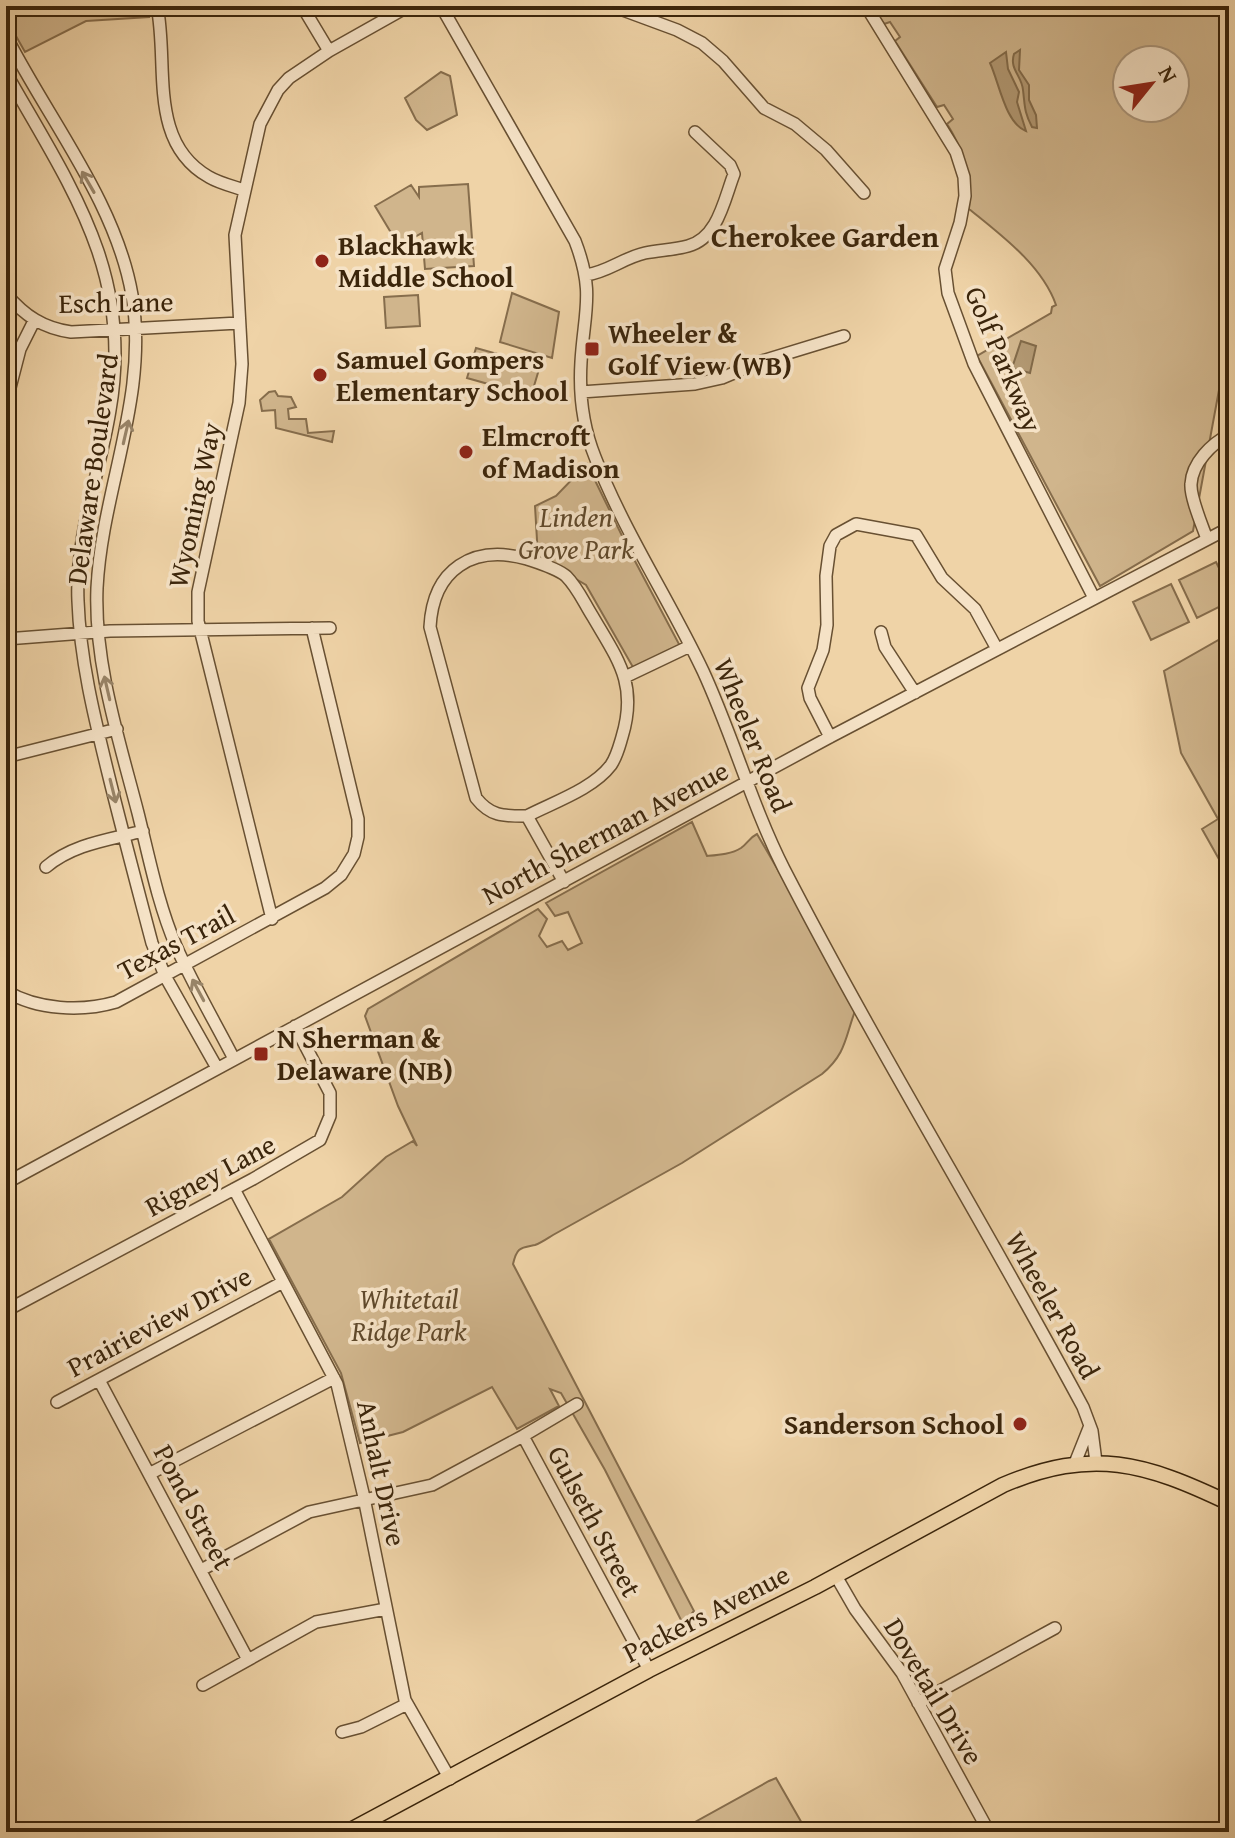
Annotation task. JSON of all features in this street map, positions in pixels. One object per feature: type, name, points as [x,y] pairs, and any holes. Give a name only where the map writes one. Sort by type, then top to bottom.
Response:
[{"type":"main road","name":"Packers Avenue","points":[[347,1832],[1003,1485],[1043,1469],[1075,1463],[1126,1465],[1153,1472],[1229,1503]]},
{"type":"street","points":[[157,6],[166,120],[174,141],[188,161],[202,173],[244,190]]},
{"type":"street","points":[[302,6],[329,51]]},
{"type":"street","name":"Wyoming Way","points":[[272,919],[200,630],[198,592],[239,403],[242,364],[235,235],[260,124],[272,100],[289,78],[329,51],[409,6]]},
{"type":"street","name":"Wheeler Road","points":[[441,6],[575,241],[586,275],[588,310],[581,360],[581,392],[585,425],[594,456],[705,677],[785,870],[1065,1374],[1090,1424],[1096,1462]]},
{"type":"street","points":[[612,6],[702,43],[723,61],[764,108],[795,124],[826,150],[864,193]]},
{"type":"street","name":"Golf Parkway","points":[[866,6],[956,152],[964,177],[965,196],[945,269],[950,300],[981,380],[1094,598]]},
{"type":"street","name":"Delaware Boulevard","points":[[6,36],[107,219],[132,295],[134,387],[101,543],[97,632],[117,729],[171,933],[234,1059]]},
{"type":"street","points":[[6,73],[21,64]]},
{"type":"street","name":"Delaware Boulevard","points":[[6,73],[88,219],[110,290],[115,330],[111,409],[80,564],[80,633],[99,734],[152,943],[165,976],[217,1068]]},
{"type":"street","points":[[586,275],[602,273],[645,253],[696,244],[709,234],[715,226],[734,174],[730,165],[695,132]]},
{"type":"street","name":"Esch Lane","points":[[6,294],[34,321],[51,329],[71,332],[239,323]]},
{"type":"street","points":[[6,403],[20,349],[34,321]]},
{"type":"street","points":[[581,392],[695,384],[722,378],[762,361],[844,336]]},
{"type":"street","points":[[1207,539],[1191,484],[1196,467],[1204,456],[1212,446],[1229,435]]},
{"type":"street","points":[[830,737],[808,693],[809,683],[823,650],[827,613],[827,554],[836,535],[856,524],[910,532],[920,540],[942,578],[971,603],[997,649]]},
{"type":"street","name":"North Sherman Avenue","points":[[6,1183],[830,737],[1229,528]]},
{"type":"street","points":[[499,554],[534,562],[563,574],[577,589],[625,677],[626,723],[617,756],[609,768],[590,783],[527,816],[503,816],[485,809],[476,798],[430,627],[438,593],[449,572],[460,563],[479,556],[499,554]]},
{"type":"street","name":"Texas Trail","points":[[6,991],[20,999],[41,1004],[84,1008],[116,1002],[272,919],[341,875],[356,846],[358,819],[312,628]]},
{"type":"street","points":[[6,639],[97,632],[330,628]]},
{"type":"street","points":[[881,632],[885,647],[915,693]]},
{"type":"street","points":[[625,677],[690,646]]},
{"type":"street","points":[[6,757],[117,729]]},
{"type":"street","points":[[527,816],[564,882]]},
{"type":"street","points":[[46,867],[65,852],[143,831]]},
{"type":"street","name":"Rigney Lane","points":[[11,1308],[320,1140],[331,1110],[330,1093],[295,1026]]},
{"type":"street","name":"Anhalt Drive","points":[[234,1189],[334,1378],[343,1402],[407,1704],[450,1779]]},
{"type":"street","name":"Prairieview Drive","points":[[57,1402],[283,1282]]},
{"type":"street","points":[[149,1474],[334,1378]]},
{"type":"street","name":"Pond Street","points":[[99,1380],[247,1658]]},
{"type":"street","points":[[201,1570],[309,1512],[432,1485],[577,1404]]},
{"type":"street","points":[[1075,1463],[1090,1424]]},
{"type":"street","name":"Gulseth Street","points":[[523,1436],[649,1670]]},
{"type":"street","name":"Dovetail Drive","points":[[836,1576],[855,1609],[902,1673],[989,1832]]},
{"type":"street","points":[[203,1685],[316,1622],[386,1609]]},
{"type":"street","points":[[918,1703],[1055,1628]]},
{"type":"street","points":[[342,1732],[361,1727],[407,1704]]},
{"type":"green space","points":[[6,6],[147,6],[149,17],[86,21],[25,52],[8,22]]},
{"type":"green space","points":[[1229,6],[1229,385],[1219,390],[1193,531],[1100,586],[977,356],[1051,313],[1056,305],[1050,290],[1031,264],[969,209],[965,164],[947,124],[953,119],[944,105],[937,107],[895,41],[900,37],[890,22],[884,24],[873,7]]},
{"type":"green space","points":[[441,72],[450,76],[457,115],[427,130],[416,120],[405,98]]},
{"type":"green space","points":[[468,184],[474,266],[425,269],[422,233],[399,246],[375,206],[411,185],[419,197],[419,187]]},
{"type":"green space","points":[[512,293],[559,312],[552,358],[500,342]]},
{"type":"green space","points":[[418,295],[420,326],[386,328],[384,297]]},
{"type":"green space","points":[[476,348],[540,366],[531,396],[467,378]]},
{"type":"green space","points":[[275,391],[278,396],[291,397],[296,407],[288,409],[289,419],[306,419],[308,433],[334,431],[332,442],[276,428],[275,410],[262,411],[260,400]]},
{"type":"green space","name":"Linden Grove Park","points":[[587,464],[680,646],[634,669],[586,585],[538,557],[535,506],[556,496]]},
{"type":"green space","points":[[1216,562],[1229,588],[1229,602],[1197,618],[1179,580]]},
{"type":"green space","points":[[1171,584],[1189,622],[1151,640],[1133,602]]},
{"type":"green space","points":[[1229,634],[1229,877],[1202,829],[1218,819],[1181,753],[1164,671]]},
{"type":"green space","name":"Whitetail Ridge Park","points":[[692,822],[707,856],[737,850],[757,834],[855,1011],[844,1045],[836,1060],[822,1074],[682,1163],[540,1243],[520,1249],[513,1264],[694,1611],[683,1624],[605,1470],[561,1393],[550,1389],[559,1406],[517,1429],[492,1387],[403,1432],[360,1443],[341,1373],[269,1239],[342,1197],[386,1157],[413,1141],[417,1146],[398,1106],[365,1016],[368,1009],[538,909],[547,919],[539,936],[547,947],[562,941],[568,950],[582,943],[568,912],[555,916],[546,903]]},
{"type":"green space","points":[[776,1778],[807,1832],[677,1832],[769,1781]]},
{"type":"shaded area","points":[[1020,50],[1019,70],[1029,85],[1029,100],[1036,115],[1037,128],[1032,127],[1025,109],[1022,85],[1013,64],[1014,54]]},
{"type":"shaded area","points":[[1006,52],[1008,69],[1019,92],[1017,102],[1026,131],[1019,127],[1008,111],[990,63]]},
{"type":"shaded area","points":[[1021,341],[1036,346],[1030,373],[1012,368]]},
{"type":"place","name":"Blackhawk Middle School","points":[[322,261]]},
{"type":"place","name":"Wheeler & Golf View (WB)","points":[[592,349]]},
{"type":"place","name":"Samuel Gompers Elementary School","points":[[320,375]]},
{"type":"place","name":"Elmcroft of Madison","points":[[466,452]]},
{"type":"place","name":"N Sherman & Delaware (NB)","points":[[261,1054]]},
{"type":"place","name":"Sanderson School","points":[[1020,1424]]},
{"type":"district","name":"Cherokee Garden","points":[[825,237]]}]
